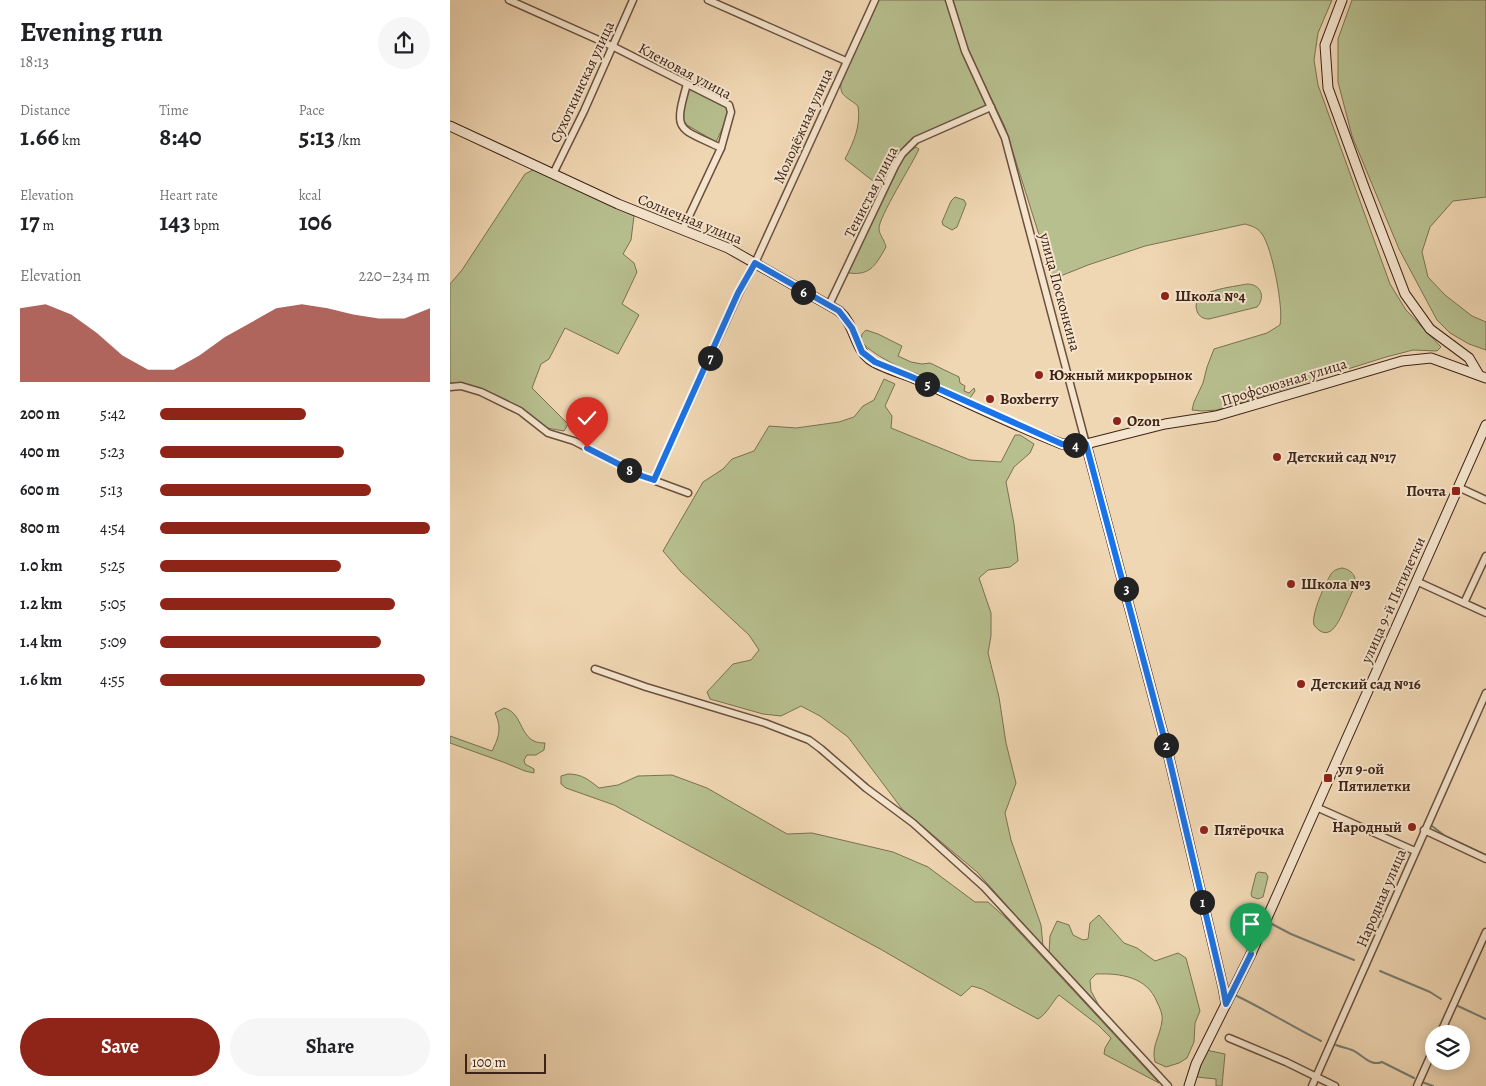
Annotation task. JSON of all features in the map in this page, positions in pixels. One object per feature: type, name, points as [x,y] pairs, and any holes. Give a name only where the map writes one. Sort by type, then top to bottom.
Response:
[{"type":"street","name":"Кленовая улица","points":[[509,0],[612,46],[729,105],[731,112],[721,148],[683,230]]},
{"type":"street","name":"Сухоткинская улица","points":[[554,174],[633,0]]},
{"type":"street","points":[[708,0],[846,61]]},
{"type":"street","name":"Молодёжная улица","points":[[654,480],[738,293],[755,263],[874,0]]},
{"type":"street","name":"улица Посконкина","points":[[949,0],[965,51],[1005,138],[1163,736],[1226,1004]]},
{"type":"street","points":[[1342,0],[1325,45],[1328,88],[1364,187],[1405,294],[1430,329],[1469,358],[1483,377]]},
{"type":"street","points":[[687,84],[679,120],[684,130],[721,148]]},
{"type":"street","name":"Тенистая улица","points":[[829,305],[895,166],[907,147],[916,140],[992,107]]},
{"type":"street","name":"Солнечная улица","points":[[450,126],[626,207],[728,248],[829,305],[844,316],[852,328],[860,349],[875,362],[1062,444],[1086,444]]},
{"type":"street","name":"Профсоюзная улица","points":[[1086,444],[1165,424],[1216,416],[1402,361],[1431,358],[1483,377]]},
{"type":"street","points":[[450,387],[461,386],[496,398],[520,411],[548,433],[574,441],[642,476],[688,493]]},
{"type":"street","name":"улица 9-й Пятилетки","points":[[1189,1086],[1196,1064],[1251,954],[1486,425]]},
{"type":"street","points":[[1458,487],[1486,500]]},
{"type":"street","points":[[1464,603],[1486,556]]},
{"type":"street","points":[[1416,581],[1486,613]]},
{"type":"street","points":[[595,669],[646,687],[765,723],[809,740],[866,788],[913,823],[984,887],[1168,1086]]},
{"type":"street","name":"Народная улица","points":[[1312,1086],[1486,693]]},
{"type":"street","points":[[1316,807],[1415,851]]},
{"type":"street","points":[[1424,830],[1486,859]]},
{"type":"street","points":[[1444,1025],[1486,932]]},
{"type":"street","points":[[1229,1038],[1336,1086]]},
{"type":"street","points":[[1416,1086],[1425,1067]]},
{"type":"green space","points":[[877,0],[946,0],[957,36],[988,108],[911,143],[887,183],[873,181],[845,159],[856,133],[859,113],[858,106],[843,94],[841,88],[842,76]]},
{"type":"green space","points":[[953,0],[1332,0],[1318,33],[1314,60],[1318,85],[1390,284],[1406,310],[1441,347],[1437,351],[1413,350],[1386,357],[1217,410],[1192,410],[1214,349],[1267,333],[1280,325],[1281,317],[1276,278],[1270,251],[1262,234],[1259,230],[1245,224],[1145,246],[1053,279],[1005,127],[969,52]]},
{"type":"green space","points":[[1352,0],[1486,0],[1486,197],[1453,201],[1430,227],[1422,252],[1428,277],[1445,295],[1472,316],[1486,322],[1486,350],[1469,344],[1450,333],[1437,320],[1399,249],[1352,136],[1338,82],[1338,39]]},
{"type":"green space","points":[[693,89],[727,106],[728,116],[716,142],[687,125],[682,118],[687,93]]},
{"type":"green space","points":[[916,147],[919,149],[880,223],[879,231],[886,247],[876,263],[868,271],[849,273],[848,270],[904,156]]},
{"type":"green space","points":[[533,170],[634,216],[631,240],[623,254],[634,263],[637,272],[622,304],[639,315],[618,354],[565,328],[549,359],[541,364],[532,388],[568,424],[564,431],[547,428],[523,411],[494,395],[464,385],[450,383],[450,284],[462,270],[525,174]]},
{"type":"green space","points":[[955,197],[964,200],[966,204],[957,227],[952,230],[943,225],[942,222],[951,201]]},
{"type":"green space","points":[[1247,284],[1256,286],[1261,292],[1260,303],[1257,307],[1209,319],[1205,319],[1198,313],[1196,304],[1206,294],[1223,288]]},
{"type":"green space","points":[[866,330],[902,346],[898,356],[911,362],[930,363],[959,377],[960,383],[965,386],[964,391],[969,393],[974,388],[975,391],[970,398],[879,356],[867,348],[861,340],[862,334]]},
{"type":"green space","points":[[884,379],[895,384],[885,406],[892,416],[891,428],[970,460],[1001,462],[1015,435],[1020,435],[1034,444],[1030,453],[1014,467],[1006,482],[1014,524],[1018,561],[1010,567],[988,570],[979,578],[991,613],[991,636],[988,653],[1016,783],[1005,813],[1011,840],[1041,925],[1043,946],[977,872],[902,809],[848,737],[820,716],[801,706],[781,716],[763,714],[710,699],[707,692],[733,664],[751,660],[759,650],[749,635],[681,572],[663,551],[703,482],[723,469],[732,459],[754,451],[769,426],[796,428],[839,422],[854,417],[863,406],[874,400]]},
{"type":"green space","points":[[1342,568],[1349,570],[1354,575],[1354,586],[1335,627],[1325,633],[1314,625],[1316,607],[1331,574]]},
{"type":"green space","points":[[504,708],[511,711],[530,739],[545,743],[544,750],[536,755],[527,755],[524,760],[525,764],[534,769],[534,773],[450,743],[450,736],[492,751],[499,732],[495,713]]},
{"type":"green space","points":[[568,774],[581,776],[599,788],[618,785],[638,776],[672,775],[707,788],[787,834],[812,833],[893,852],[928,867],[975,902],[988,902],[1007,919],[1159,1083],[1104,1054],[1111,1038],[1098,1025],[1059,995],[1038,1019],[982,989],[972,986],[961,996],[882,950],[614,805],[566,788],[561,784],[561,776]]},
{"type":"green space","points":[[1258,872],[1266,873],[1268,877],[1263,897],[1258,899],[1252,897],[1251,894]]},
{"type":"green space","points":[[1099,915],[1124,943],[1137,948],[1155,961],[1178,953],[1186,958],[1200,1011],[1195,1023],[1194,1042],[1187,1058],[1179,1063],[1166,1067],[1155,1062],[1154,1051],[1162,1016],[1153,994],[1147,987],[1132,978],[1115,974],[1096,974],[1090,980],[1091,991],[1103,1013],[1049,953],[1050,936],[1057,921],[1069,925],[1073,935],[1083,940],[1088,939],[1090,923]]},
{"type":"green space","points":[[1206,1050],[1225,1054],[1222,1086],[1216,1086],[1216,1079],[1197,1077]]},
{"type":"waterway","points":[[1432,826],[1445,836],[1486,855]]},
{"type":"waterway","points":[[1270,923],[1291,934],[1354,960]]},
{"type":"waterway","points":[[1380,971],[1430,992],[1441,999]]},
{"type":"waterway","points":[[1237,996],[1321,1041]]},
{"type":"waterway","points":[[1458,1006],[1486,1019]]},
{"type":"waterway","points":[[1336,1045],[1352,1050],[1374,1063],[1382,1062],[1414,1078]]},
{"type":"waterway","points":[[1422,1082],[1433,1086]]},
{"type":"place","name":"Школа №4","points":[[1165,296]]},
{"type":"place","name":"Южный микрорынок","points":[[1039,375]]},
{"type":"place","name":"Boxberry","points":[[990,399]]},
{"type":"place","name":"Ozon","points":[[1117,421]]},
{"type":"place","name":"Детский сад №17","points":[[1277,457]]},
{"type":"place","name":"Почта","points":[[1456,491]]},
{"type":"place","name":"Школа №3","points":[[1291,584]]},
{"type":"place","name":"Детский сад №16","points":[[1301,684]]},
{"type":"place","name":"ул 9-ой Пятилетки","points":[[1328,778]]},
{"type":"place","name":"Народный","points":[[1412,827]]},
{"type":"place","name":"Пятёрочка","points":[[1204,830]]},
{"type":"route","points":[[587,448],[642,476],[654,480],[704,373],[738,293],[755,263],[839,311],[852,328],[862,352],[869,359],[1062,444],[1086,444],[1166,745],[1226,1004],[1251,954]]}]
